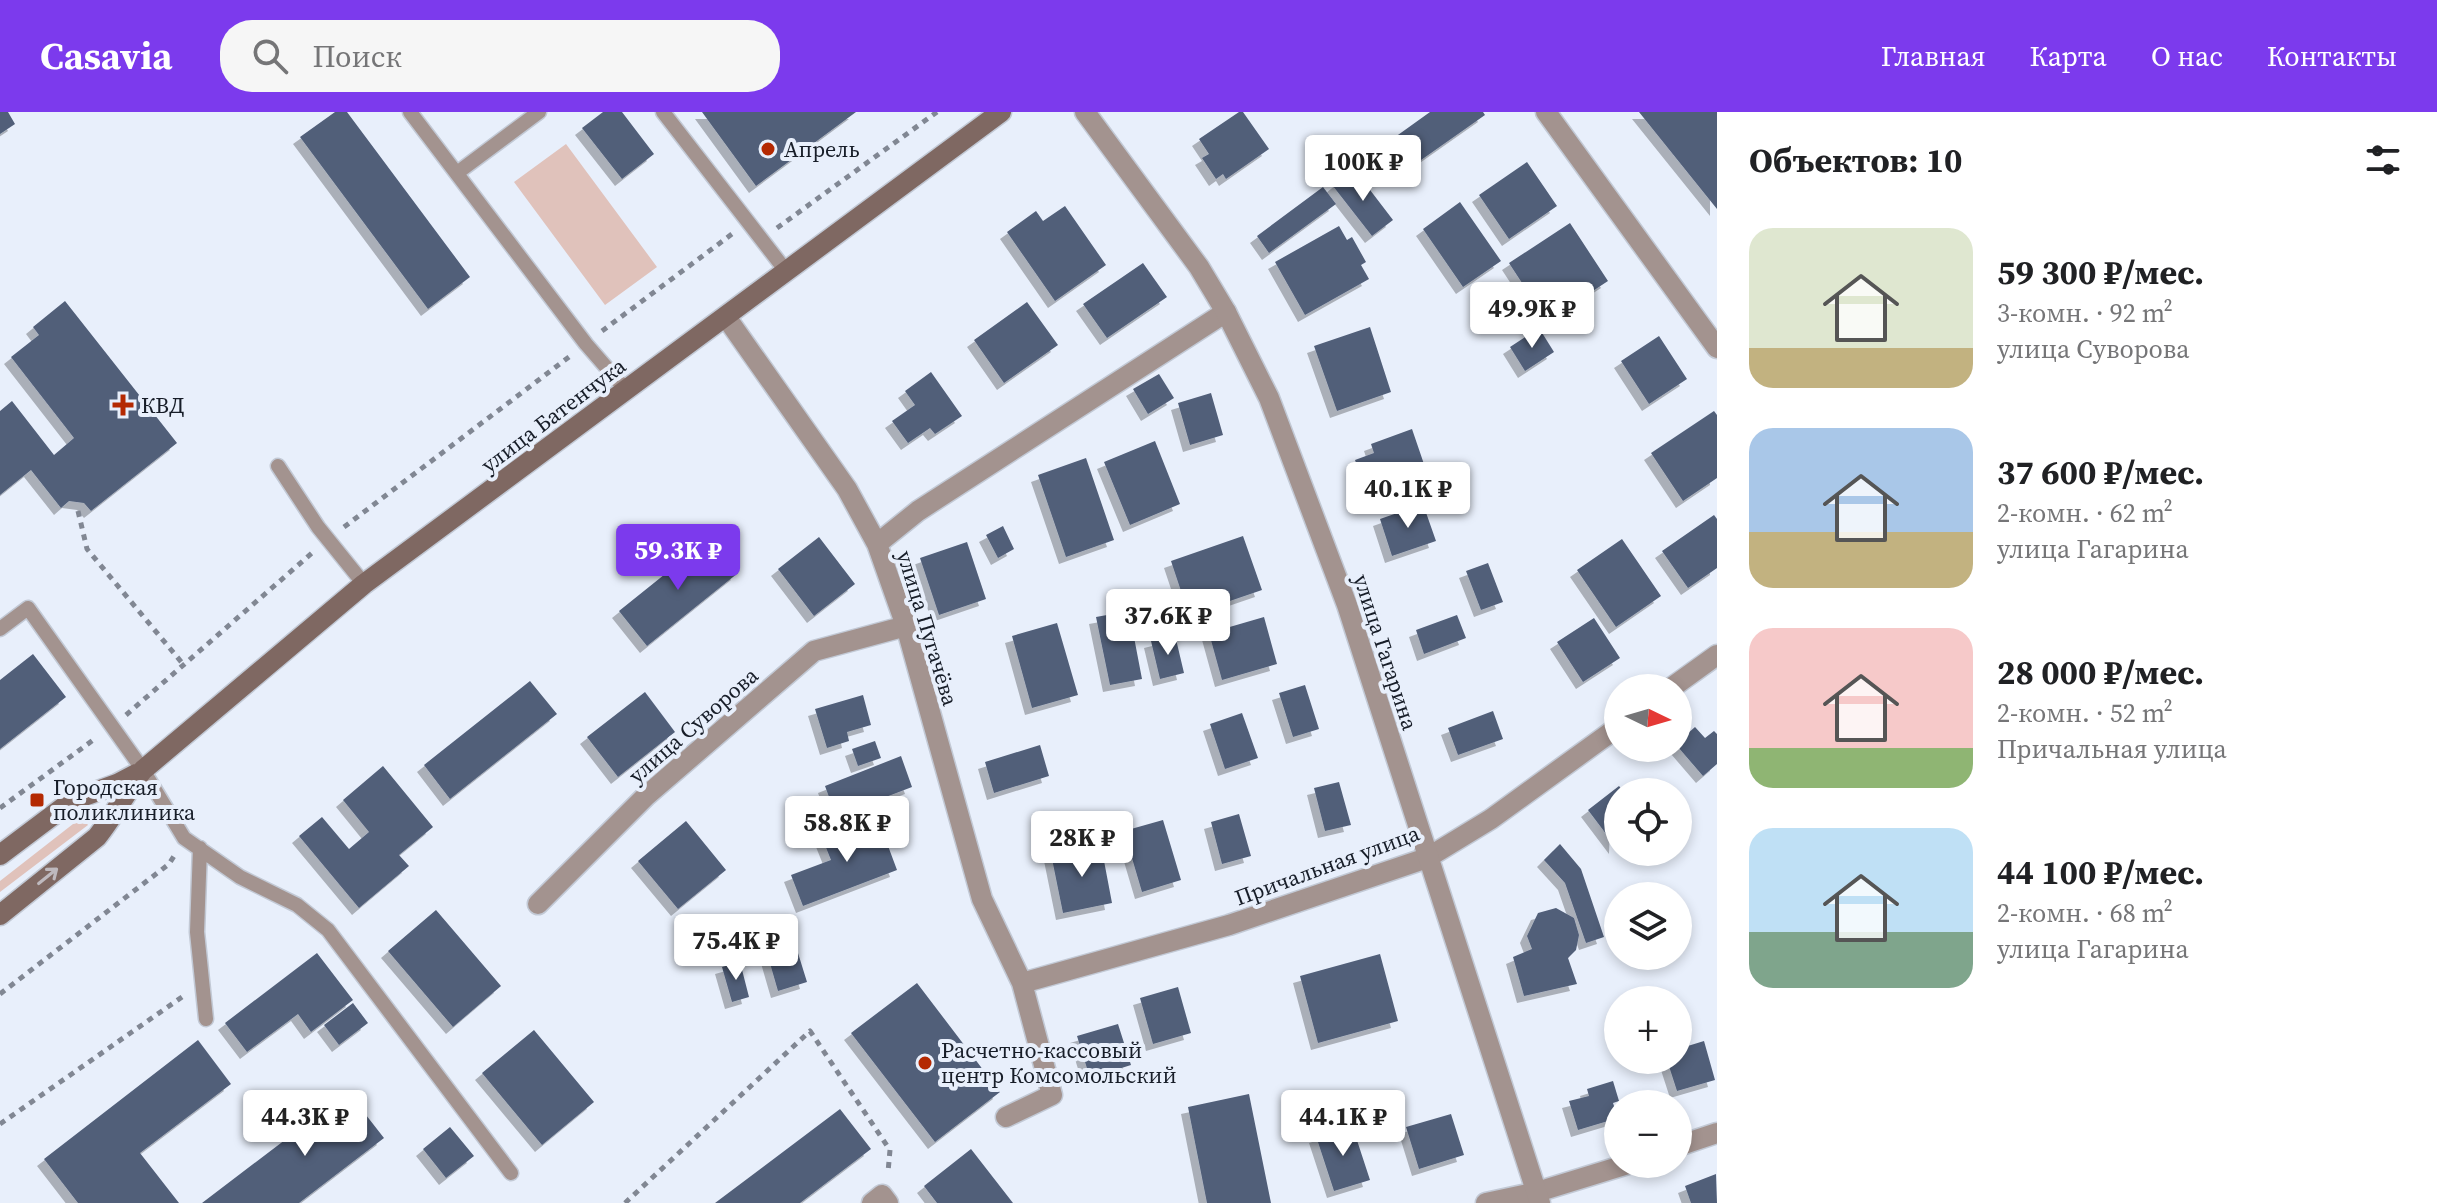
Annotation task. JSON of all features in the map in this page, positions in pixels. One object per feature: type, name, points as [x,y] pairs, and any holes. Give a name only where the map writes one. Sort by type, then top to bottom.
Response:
[{"type":"main road","name":"улица Батенчука","points":[[0,855],[73,800],[117,784],[143,770],[364,584],[1001,112]]},
{"type":"main road","name":"улица Батенчука","points":[[0,915],[97,837],[143,770]]},
{"type":"street","name":"улица Гагарина","points":[[1085,112],[1199,267],[1226,312],[1269,398],[1347,605],[1539,1198]]},
{"type":"street","points":[[1546,112],[1717,348]]},
{"type":"street","points":[[877,544],[931,502],[1226,312]]},
{"type":"street","name":"улица Пугачёва","points":[[726,317],[847,489],[877,544],[906,626],[982,899],[1022,983],[1052,1095],[1006,1117]]},
{"type":"street","name":"улица Суворова","points":[[538,904],[646,796],[814,651],[906,626]]},
{"type":"street","points":[[1691,674],[1717,655]]},
{"type":"street","name":"Причальная улица","points":[[1022,983],[1229,925],[1427,858],[1491,819],[1604,737]]},
{"type":"street","points":[[1692,1141],[1717,1133]]},
{"type":"street","points":[[1486,1203],[1539,1198],[1604,1173]]},
{"type":"street","points":[[872,1203],[882,1195],[888,1203]]},
{"type":"lane","points":[[410,112],[586,344],[626,390]]},
{"type":"lane","points":[[457,173],[539,112]]},
{"type":"lane","points":[[663,112],[786,271]]},
{"type":"lane","points":[[278,466],[364,584]]},
{"type":"lane","points":[[0,629],[24,602],[143,770],[184,838],[240,877],[297,905],[328,930],[511,1173]]},
{"type":"lane","points":[[200,848],[197,932],[206,1019]]},
{"type":"path","points":[[760,240],[937,112]]},
{"type":"path","points":[[0,808],[113,726],[329,539],[748,222]]},
{"type":"path","points":[[78,511],[87,549],[183,664]]},
{"type":"path","points":[[0,994],[169,864],[184,838]]},
{"type":"path","points":[[0,1124],[201,987]]},
{"type":"path","points":[[625,1203],[810,1031],[890,1150],[888,1172],[896,1182]]},
{"type":"shaded area","points":[[566,144],[657,267],[605,305],[514,182]]},
{"type":"shaded area","points":[[82,817],[88,825],[0,892],[0,881]]},
{"type":"building","points":[[0,112],[8,112],[15,124],[0,134]]},
{"type":"building","points":[[335,112],[347,112],[470,277],[428,309],[300,137]]},
{"type":"building","points":[[603,112],[622,112],[654,154],[622,179],[582,128]]},
{"type":"building","name":"Апрель","points":[[702,112],[856,112],[756,186]]},
{"type":"building","points":[[1243,112],[1269,149],[1226,179],[1223,174],[1216,179],[1202,158],[1209,154],[1199,139]]},
{"type":"building","points":[[1430,112],[1483,112],[1485,115],[1404,172],[1384,145]]},
{"type":"building","points":[[1639,112],[1717,112],[1717,209]]},
{"type":"building","points":[[1527,162],[1557,206],[1509,239],[1479,195]]},
{"type":"building","points":[[1354,169],[1393,220],[1372,236],[1333,186]]},
{"type":"building","points":[[1323,187],[1336,204],[1269,253],[1257,236]]},
{"type":"building","points":[[1460,202],[1501,261],[1463,287],[1423,229]]},
{"type":"building","points":[[1065,206],[1106,265],[1055,301],[1007,232],[1036,211],[1043,221]]},
{"type":"building","points":[[1570,223],[1608,281],[1547,321],[1509,263]]},
{"type":"building","points":[[1339,226],[1347,240],[1352,237],[1366,262],[1361,265],[1369,279],[1305,315],[1275,262]]},
{"type":"building","points":[[1143,263],[1167,297],[1107,338],[1083,304]]},
{"type":"building","points":[[65,301],[177,443],[91,511],[84,503],[69,501],[61,508],[31,470],[0,495],[0,411],[12,401],[54,455],[74,438],[11,357],[39,335],[33,327]]},
{"type":"building","points":[[1027,302],[1058,345],[1004,383],[974,340]]},
{"type":"building","points":[[1370,327],[1391,392],[1337,411],[1314,346]]},
{"type":"building","points":[[1539,328],[1554,352],[1525,371],[1510,347]]},
{"type":"building","points":[[1659,336],[1687,379],[1649,404],[1621,361]]},
{"type":"building","points":[[931,372],[962,416],[935,434],[930,428],[908,443],[892,421],[915,405],[905,391]]},
{"type":"building","points":[[1159,374],[1174,398],[1148,414],[1133,389]]},
{"type":"building","points":[[1211,393],[1223,435],[1190,445],[1178,403]]},
{"type":"building","points":[[1714,411],[1717,415],[1717,478],[1683,501],[1651,453]]},
{"type":"building","points":[[1412,429],[1426,470],[1366,491],[1355,460],[1374,453],[1371,444]]},
{"type":"building","points":[[1155,441],[1180,504],[1130,525],[1104,462]]},
{"type":"building","points":[[1086,458],[1114,540],[1066,557],[1038,475]]},
{"type":"building","points":[[1423,504],[1436,541],[1392,556],[1380,519]]},
{"type":"building","points":[[1714,515],[1717,519],[1717,568],[1688,588],[1662,551]]},
{"type":"building","points":[[1003,526],[1014,549],[998,558],[986,535]]},
{"type":"building","points":[[1243,536],[1262,590],[1189,615],[1171,561]]},
{"type":"building","points":[[819,537],[855,584],[814,616],[778,569]]},
{"type":"building","points":[[710,538],[738,573],[647,646],[619,611]]},
{"type":"building","points":[[1622,539],[1661,596],[1616,627],[1577,570]]},
{"type":"building","points":[[967,542],[986,599],[939,615],[920,558]]},
{"type":"building","points":[[1488,563],[1503,602],[1481,610],[1466,571]]},
{"type":"building","points":[[1129,611],[1142,679],[1110,685],[1096,617]]},
{"type":"building","points":[[1457,615],[1466,638],[1424,654],[1416,630]]},
{"type":"building","points":[[1264,617],[1277,664],[1222,680],[1209,633]]},
{"type":"building","points":[[1594,618],[1620,658],[1583,682],[1557,642]]},
{"type":"building","points":[[1057,623],[1078,695],[1032,708],[1012,636]]},
{"type":"building","points":[[1175,635],[1184,673],[1160,679],[1151,641]]},
{"type":"building","points":[[33,654],[66,697],[0,749],[0,680]]},
{"type":"building","points":[[530,681],[557,714],[450,799],[424,765]]},
{"type":"building","points":[[1305,685],[1319,729],[1293,737],[1279,693]]},
{"type":"building","points":[[645,692],[675,732],[618,777],[587,737]]},
{"type":"building","points":[[863,695],[871,725],[847,732],[849,741],[827,748],[815,709]]},
{"type":"building","points":[[1493,711],[1503,739],[1458,755],[1448,728]]},
{"type":"building","points":[[1242,713],[1258,758],[1225,769],[1210,724]]},
{"type":"building","points":[[1695,727],[1705,738],[1714,731],[1717,734],[1717,764],[1703,776],[1691,762],[1692,730]]},
{"type":"building","points":[[875,741],[881,758],[858,766],[852,749]]},
{"type":"building","points":[[1040,745],[1049,776],[994,793],[985,762]]},
{"type":"building","points":[[901,756],[912,787],[836,816],[825,786]]},
{"type":"building","points":[[383,766],[433,827],[399,855],[409,866],[359,908],[299,836],[322,817],[349,849],[369,832],[343,800]]},
{"type":"building","points":[[1339,782],[1351,825],[1325,831],[1314,788]]},
{"type":"building","points":[[1604,798],[1604,831],[1588,810]]},
{"type":"building","points":[[1239,814],[1251,856],[1222,864],[1211,822]]},
{"type":"building","points":[[878,819],[897,870],[803,906],[791,875],[831,860],[823,840]]},
{"type":"building","points":[[1163,820],[1181,880],[1142,892],[1124,831]]},
{"type":"building","points":[[686,821],[726,870],[678,909],[638,861]]},
{"type":"building","points":[[1560,844],[1581,869],[1604,937],[1586,943],[1565,883],[1544,860]]},
{"type":"building","points":[[1101,845],[1112,903],[1063,913],[1051,854]]},
{"type":"building","points":[[1556,908],[1574,918],[1579,935],[1576,950],[1568,958],[1577,984],[1524,996],[1513,957],[1532,949],[1527,936],[1538,913]]},
{"type":"building","points":[[436,910],[501,986],[453,1027],[388,951]]},
{"type":"building","points":[[793,937],[807,982],[778,991],[765,946]]},
{"type":"building","points":[[317,953],[353,1000],[311,1032],[298,1014],[247,1052],[225,1023]]},
{"type":"building","points":[[1380,954],[1398,1021],[1318,1043],[1300,976]]},
{"type":"building","points":[[740,962],[749,997],[732,1002],[722,967]]},
{"type":"building","name":"Расчетно-кассовый центр Комсомольский","points":[[917,983],[1000,1092],[935,1142],[851,1033]]},
{"type":"building","points":[[1178,987],[1191,1033],[1153,1044],[1140,998]]},
{"type":"building","points":[[353,1003],[368,1023],[339,1045],[324,1025]]},
{"type":"building","points":[[1118,1024],[1131,1065],[1090,1078],[1077,1036]]},
{"type":"building","points":[[534,1030],[594,1102],[542,1145],[482,1073]]},
{"type":"building","points":[[198,1040],[231,1084],[140,1153],[179,1203],[78,1203],[44,1159]]},
{"type":"building","points":[[1704,1041],[1715,1080],[1677,1090],[1672,1074],[1692,1074],[1692,1045]]},
{"type":"building","points":[[1613,1081],[1616,1090],[1604,1090],[1604,1122],[1578,1130],[1569,1101],[1589,1096],[1587,1089]]},
{"type":"building","points":[[348,1092],[384,1138],[299,1203],[202,1203]]},
{"type":"building","points":[[1249,1094],[1271,1203],[1207,1203],[1188,1107]]},
{"type":"building","points":[[840,1109],[871,1149],[800,1203],[715,1203]]},
{"type":"building","points":[[1451,1114],[1464,1155],[1419,1169],[1406,1127]]},
{"type":"building","points":[[1352,1125],[1370,1180],[1334,1191],[1316,1136]]},
{"type":"building","points":[[450,1127],[474,1156],[446,1178],[423,1149]]},
{"type":"building","points":[[971,1149],[1013,1203],[937,1203],[924,1186]]},
{"type":"building","points":[[1716,1174],[1717,1203],[1691,1203],[1685,1186]]},
{"type":"place","name":"Апрель","points":[[768,149]]},
{"type":"place","name":"КВД","points":[[123,405]]},
{"type":"place","name":"Городская поликлиника","points":[[37,800]]},
{"type":"place","name":"Расчетно-кассовый центр Комсомольский","points":[[925,1063]]}]
